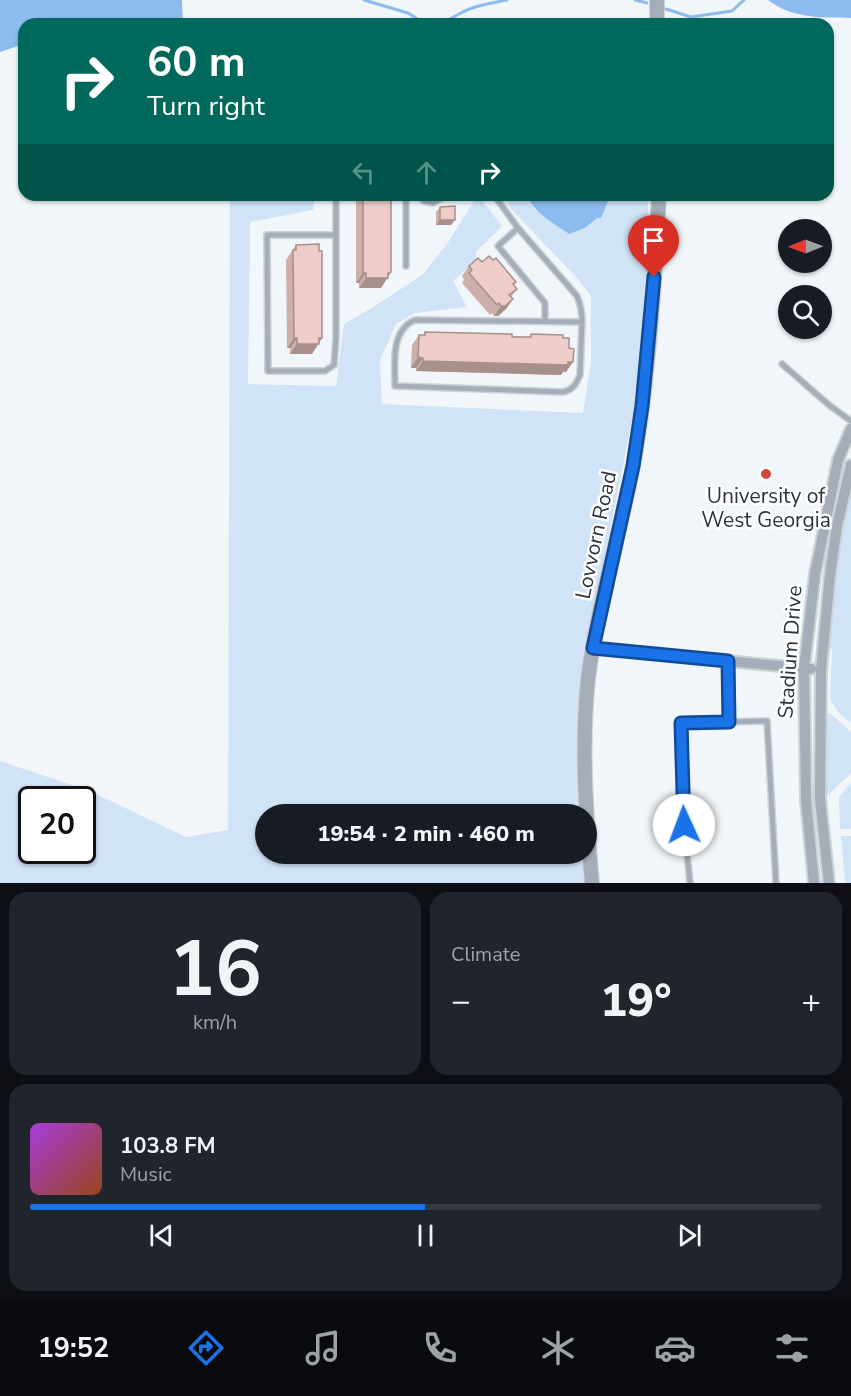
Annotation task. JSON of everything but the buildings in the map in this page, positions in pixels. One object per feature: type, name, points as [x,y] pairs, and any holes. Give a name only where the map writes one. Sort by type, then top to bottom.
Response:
[{"type":"street","points":[[657,0],[657,18]]},
{"type":"street","name":"Lovvorn Road","points":[[592,883],[587,826],[585,714],[593,648],[633,466],[642,406],[653,298],[658,201]]},
{"type":"street","name":"Stadium Drive","points":[[814,883],[806,800],[804,668],[815,574],[838,460],[851,429]]},
{"type":"street","name":"Stadium Drive","points":[[829,883],[820,799],[821,670],[837,526],[851,465]]},
{"type":"street","points":[[593,648],[821,670]]},
{"type":"lane","points":[[336,201],[336,235],[336,354],[334,365],[326,371],[268,371],[267,235],[336,235]]},
{"type":"lane","points":[[406,201],[406,266]]},
{"type":"lane","points":[[498,201],[518,228],[577,296],[581,305],[582,322],[580,375],[574,387],[569,391],[395,386],[395,350],[400,334],[408,323],[415,320],[582,322]]},
{"type":"lane","points":[[518,228],[498,246],[545,303],[545,321]]},
{"type":"lane","points":[[782,364],[828,405],[851,421]]},
{"type":"lane","points":[[728,661],[729,722]]},
{"type":"lane","points":[[690,883],[684,825],[681,723],[767,721],[776,883]]},
{"type":"shaded area","points":[[230,201],[314,201],[313,210],[250,222],[248,384],[336,386],[344,324],[422,275],[447,244],[474,201],[483,201],[502,226],[476,252],[476,261],[453,281],[467,307],[415,313],[396,324],[380,360],[382,404],[583,413],[591,362],[591,296],[578,279],[510,208],[507,201],[531,201],[539,212],[569,234],[601,218],[608,201],[648,201],[648,277],[642,371],[582,669],[578,715],[580,804],[255,804],[255,864],[583,864],[584,883],[0,883],[0,761],[75,786],[18,786],[18,864],[96,864],[96,794],[186,837],[228,830]]},
{"type":"shaded area","points":[[851,476],[851,722],[838,711],[830,697],[832,649],[825,649],[828,609]]},
{"type":"shaded area","points":[[822,712],[831,714],[851,732],[851,773],[825,798]]},
{"type":"shaded area","points":[[851,783],[851,829],[840,829],[839,797]]},
{"type":"shaded area","points":[[841,836],[851,836],[851,883],[845,883]]},
{"type":"water","points":[[0,0],[182,0],[183,18],[18,18],[18,46],[0,52]]},
{"type":"water","points":[[768,0],[851,0],[851,18],[797,14]]},
{"type":"water","points":[[530,201],[608,201],[601,218],[569,234],[534,207]]},
{"type":"waterway","points":[[364,0],[408,13],[416,18]]},
{"type":"waterway","points":[[452,18],[482,5],[507,0]]},
{"type":"waterway","points":[[635,0],[647,3]]},
{"type":"waterway","points":[[666,9],[691,17],[732,11],[744,0]]},
{"type":"place","name":"University of West Georgia","points":[[766,474]]},
{"type":"route","points":[[654,277],[642,406],[633,466],[593,648],[728,661],[729,722],[681,723],[684,825]]}]
